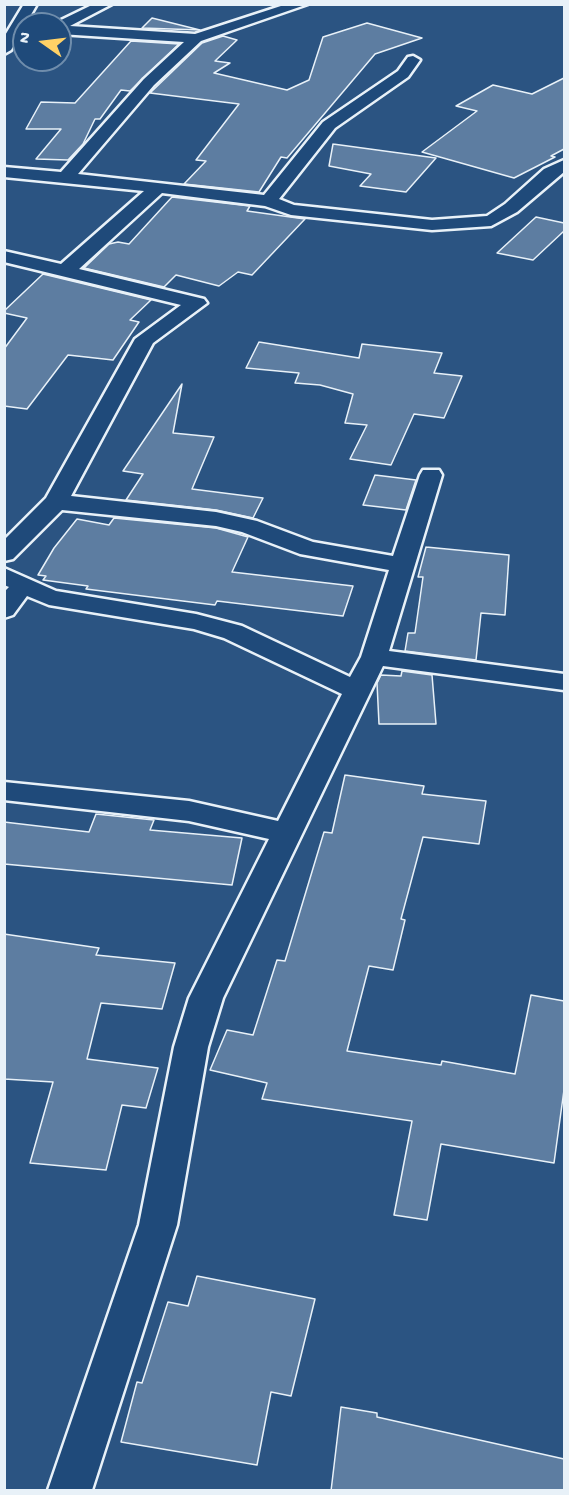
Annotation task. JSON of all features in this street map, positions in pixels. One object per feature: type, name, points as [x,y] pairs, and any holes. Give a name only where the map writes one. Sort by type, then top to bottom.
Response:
[{"type":"street","points":[[72,22],[106,4]]},
{"type":"street","points":[[72,29],[196,38],[302,4]]},
{"type":"street","points":[[65,178],[149,82],[196,38]]},
{"type":"street","points":[[268,201],[329,125],[403,74],[413,60]]},
{"type":"street","points":[[4,172],[158,187],[268,201],[291,210],[432,225],[491,221],[560,171]]},
{"type":"street","points":[[65,271],[158,187]]},
{"type":"street","points":[[4,256],[197,303],[145,339],[56,502],[4,554]]},
{"type":"street","points":[[70,1491],[158,1225],[191,1047],[206,998],[374,657],[430,475]]},
{"type":"street","points":[[56,502],[216,519],[249,526],[309,549],[334,551],[403,566]]},
{"type":"street","points":[[4,610],[14,580],[49,597],[196,622],[232,632],[357,691]]},
{"type":"street","points":[[374,657],[564,682]]},
{"type":"street","points":[[4,791],[189,811],[288,833]]},
{"type":"building","points":[[152,18],[200,30],[142,28]]},
{"type":"building","points":[[367,23],[422,38],[375,54],[287,158],[281,157],[259,192],[184,184],[206,161],[196,160],[239,104],[150,93],[202,43],[223,36],[237,40],[215,61],[230,63],[214,73],[287,90],[309,80],[323,37]]},
{"type":"building","points":[[131,41],[179,44],[130,91],[121,90],[100,119],[95,119],[83,144],[68,160],[36,159],[61,129],[26,129],[41,102],[75,103]]},
{"type":"building","points":[[564,78],[564,149],[551,156],[555,157],[514,178],[422,152],[477,111],[456,106],[493,85],[532,94]]},
{"type":"building","points":[[333,144],[436,158],[406,192],[360,186],[371,174],[329,166]]},
{"type":"building","points":[[172,197],[250,206],[247,211],[305,219],[252,275],[238,272],[219,286],[176,275],[164,287],[84,268],[109,244],[118,242],[129,244]]},
{"type":"building","points":[[536,217],[564,223],[564,231],[533,260],[497,253]]},
{"type":"building","points":[[43,274],[151,300],[130,320],[139,322],[113,360],[68,355],[27,409],[4,406],[4,349],[27,318],[4,313],[4,311]]},
{"type":"building","points":[[259,342],[359,358],[362,344],[442,353],[434,373],[462,376],[444,418],[414,414],[391,465],[350,459],[367,425],[345,423],[353,394],[320,385],[295,383],[299,373],[246,368]]},
{"type":"building","points":[[182,384],[173,433],[214,437],[192,489],[263,498],[253,518],[216,510],[126,500],[143,474],[123,471]]},
{"type":"building","points":[[375,475],[416,480],[406,510],[363,505]]},
{"type":"building","points":[[114,518],[216,528],[248,537],[232,572],[353,586],[343,616],[217,601],[215,605],[86,589],[88,586],[43,580],[46,576],[38,575],[54,548],[77,519],[109,525]]},
{"type":"building","points":[[426,547],[509,555],[505,615],[481,613],[476,660],[405,651],[408,633],[415,633],[423,577],[418,577]]},
{"type":"building","points":[[402,671],[432,675],[436,724],[379,724],[377,683],[381,675],[401,676]]},
{"type":"building","points":[[345,775],[424,786],[422,794],[486,801],[479,844],[423,837],[401,919],[405,920],[393,970],[369,966],[347,1051],[441,1065],[442,1061],[515,1074],[531,995],[564,1001],[564,1090],[554,1163],[441,1144],[427,1220],[394,1215],[412,1121],[262,1099],[267,1083],[210,1070],[227,1030],[253,1035],[277,960],[285,961],[324,832],[332,833]]},
{"type":"building","points":[[96,814],[154,820],[150,830],[242,838],[232,885],[4,864],[4,822],[89,832]]},
{"type":"building","points":[[4,934],[99,948],[96,955],[175,963],[162,1009],[101,1003],[87,1059],[158,1068],[146,1108],[122,1105],[106,1170],[30,1163],[53,1082],[4,1079]]},
{"type":"building","points":[[197,1276],[315,1299],[291,1396],[271,1392],[257,1465],[121,1442],[137,1382],[142,1383],[168,1302],[188,1306]]},
{"type":"building","points":[[341,1407],[377,1413],[377,1417],[564,1459],[564,1491],[331,1491]]}]
